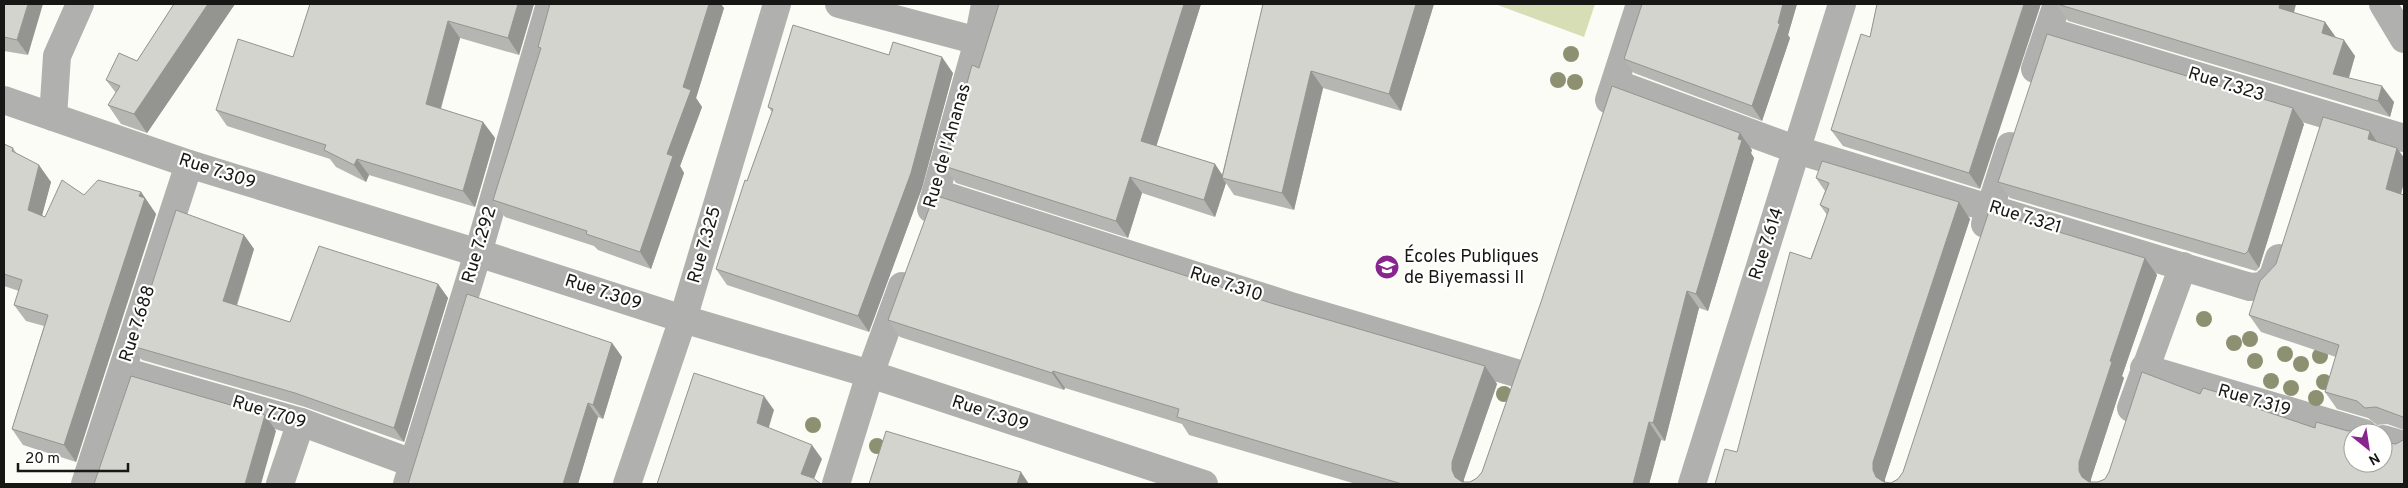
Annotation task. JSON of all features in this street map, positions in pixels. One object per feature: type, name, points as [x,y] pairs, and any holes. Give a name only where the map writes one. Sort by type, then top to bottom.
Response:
[{"type":"street","points":[[53,117],[57,56],[80,4]]},
{"type":"street","name":"Rue 7.292","points":[[409,474],[478,253],[550,4]]},
{"type":"street","name":"Rue 7.325","points":[[627,484],[683,319],[777,4]]},
{"type":"street","points":[[839,4],[978,41]]},
{"type":"street","name":"Rue de l'Ananas","points":[[924,229],[937,193],[978,41],[985,4]]},
{"type":"street","points":[[1602,121],[1640,4]]},
{"type":"street","name":"Rue 7.614","points":[[1692,484],[1842,4]]},
{"type":"street","points":[[2027,96],[2057,4]]},
{"type":"street","points":[[2383,4],[2404,39]]},
{"type":"street","name":"Rue 7.323","points":[[2048,31],[2321,123],[2404,138]]},
{"type":"street","name":"Rue 7.321","points":[[1615,83],[1797,150],[2250,287],[2263,286],[2273,276],[2285,238]]},
{"type":"street","name":"Rue 7.309","points":[[4,100],[189,164],[478,253],[683,319],[870,374],[1154,477],[1204,484]]},
{"type":"street","points":[[1978,245],[2018,124]]},
{"type":"street","name":"Rue 7.688","points":[[85,484],[189,164]]},
{"type":"street","name":"Rue 7.310","points":[[937,193],[1291,306],[1513,383],[1526,346]]},
{"type":"street","points":[[836,484],[870,374],[910,265]]},
{"type":"street","points":[[2123,431],[2144,368],[2183,266]]},
{"type":"street","name":"Rue 7.319","points":[[2144,368],[2343,427]]},
{"type":"street","name":"Rue 7.709","points":[[123,371],[301,422],[409,474]]},
{"type":"street","points":[[280,484],[301,422]]},
{"type":"green space","points":[[1495,4],[1595,4],[1584,37]]},
{"type":"building","points":[[4,4],[28,4],[17,40],[4,37]]},
{"type":"building","points":[[174,4],[208,4],[134,114],[108,105],[120,86],[106,80],[119,53],[137,61]]},
{"type":"building","points":[[310,4],[518,4],[508,38],[448,21],[426,104],[483,122],[463,191],[357,159],[354,165],[324,150],[326,145],[216,110],[238,39],[293,57]]},
{"type":"building","points":[[550,4],[709,4],[683,87],[691,90],[667,154],[673,156],[640,252],[586,234],[587,231],[493,200],[541,48],[538,47]]},
{"type":"building","points":[[999,4],[1184,4],[1141,141],[1215,164],[1204,200],[1130,177],[1116,221],[944,166],[972,65],[979,68]]},
{"type":"building","points":[[1263,4],[1416,4],[1389,94],[1311,71],[1282,193],[1222,178]]},
{"type":"building","points":[[1642,4],[1783,4],[1778,23],[1780,24],[1752,106],[1624,59]]},
{"type":"building","points":[[1877,4],[2024,4],[1969,173],[1831,130],[1861,34],[1870,37]]},
{"type":"building","points":[[2057,4],[2280,4],[2279,8],[2325,22],[2322,33],[2344,40],[2333,74],[2382,86],[2378,101]]},
{"type":"building","points":[[793,25],[889,55],[893,42],[942,57],[911,173],[858,316],[716,269],[745,180],[747,181],[773,109],[768,107]]},
{"type":"building","points":[[2047,34],[2293,108],[2248,251],[2245,254],[1998,182]]},
{"type":"building","points":[[1612,86],[1740,133],[1738,139],[1742,140],[1696,294],[1687,291],[1653,423],[1649,422],[1633,484],[1402,484],[1177,417],[1179,409],[1053,371],[1052,373],[888,320],[934,195],[1274,304],[1485,366],[1452,462],[1452,470],[1455,477],[1462,482],[1470,482],[1482,472],[1541,302]]},
{"type":"building","points":[[2323,117],[2370,131],[2368,139],[2397,148],[2386,189],[2404,195],[2404,419],[2376,407],[2365,408],[2357,401],[2325,392],[2339,345],[2249,315],[2260,281],[2276,264]]},
{"type":"building","points":[[4,144],[13,148],[12,151],[39,165],[28,210],[45,217],[62,180],[84,195],[98,180],[141,192],[139,196],[145,198],[64,445],[12,429],[48,315],[14,305],[22,280],[4,274]]},
{"type":"building","points":[[1822,161],[1959,202],[1873,462],[1873,470],[1876,477],[1884,482],[1891,483],[1898,479],[1903,472],[1989,211],[2145,258],[2110,361],[2112,362],[2079,462],[2079,471],[2082,477],[2089,482],[2098,482],[2105,479],[2109,472],[2142,372],[2200,394],[2203,388],[2230,396],[2229,399],[2315,428],[2316,422],[2343,430],[2343,473],[2393,473],[2393,444],[2403,440],[2404,437],[2404,484],[1715,484],[1725,449],[1737,452],[1790,252],[1811,259],[1829,209],[1820,205],[1829,183],[1816,178]]},
{"type":"building","points":[[176,210],[244,235],[223,301],[290,322],[319,246],[438,284],[394,428],[295,393],[132,346]]},
{"type":"building","points":[[467,294],[612,343],[593,405],[588,403],[563,484],[408,484]]},
{"type":"building","points":[[694,373],[764,396],[757,423],[812,445],[801,474],[813,478],[821,484],[657,484]]},
{"type":"building","points":[[131,376],[265,415],[245,484],[94,484]]},
{"type":"building","points":[[886,431],[1021,472],[1017,484],[869,484]]},
{"type":"place","name":"Écoles Publiques de Biyemassi II","points":[[1387,267]]}]
